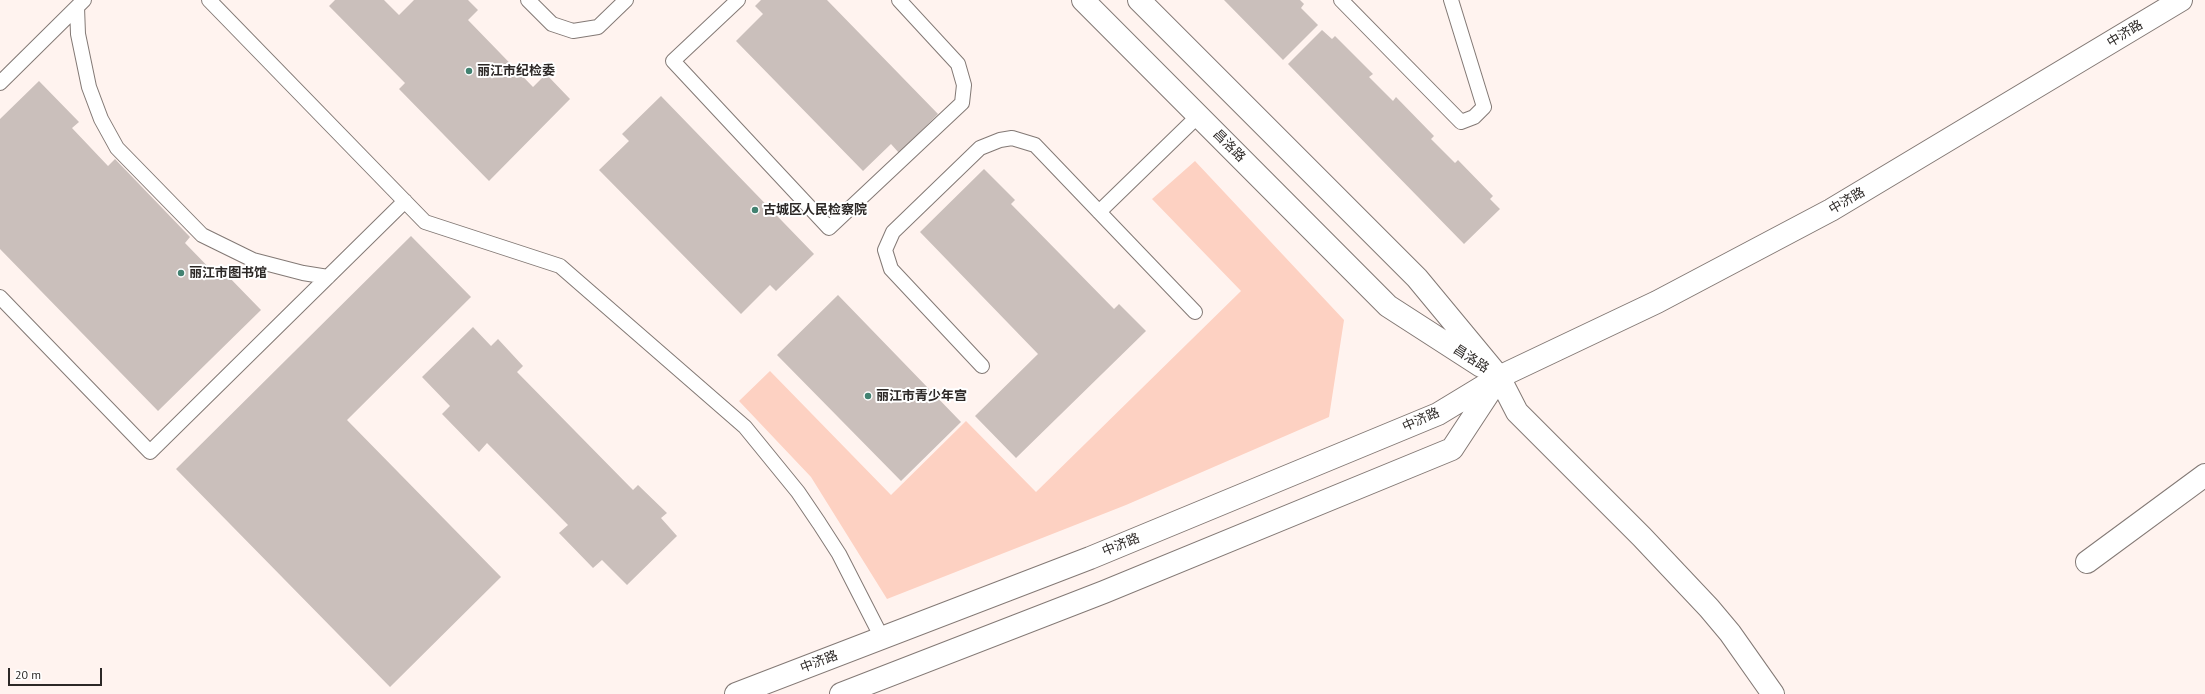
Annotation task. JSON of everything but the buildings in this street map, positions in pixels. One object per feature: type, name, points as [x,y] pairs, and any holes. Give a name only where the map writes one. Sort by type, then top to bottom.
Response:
[{"type":"street","name":"昌洛路","points":[[1083,0],[1388,306],[1499,377]]},
{"type":"street","name":"昌洛路","points":[[1139,0],[1417,278],[1499,377]]},
{"type":"street","name":"中济路","points":[[736,694],[1090,558],[1438,414],[1499,377],[1657,302],[1831,210],[2181,0]]},
{"type":"street","points":[[841,694],[1104,592],[1452,449],[1499,377],[1518,412],[1642,537],[1709,608],[1730,633],[1774,694]]},
{"type":"street","points":[[2087,562],[2205,475]]},
{"type":"lane","points":[[209,0],[425,222],[560,266],[745,427],[798,492],[819,523],[839,554],[882,638]]},
{"type":"lane","points":[[528,0],[552,24],[573,31],[598,27],[626,0]]},
{"type":"lane","points":[[738,0],[673,60],[829,228],[962,103],[964,85],[958,64],[902,1]]},
{"type":"lane","points":[[1342,0],[1461,122],[1474,117],[1484,107],[1451,0]]},
{"type":"lane","points":[[80,4],[78,34],[89,87],[101,119],[117,148],[202,235],[253,260],[303,273],[328,277]]},
{"type":"lane","points":[[0,83],[80,4]]},
{"type":"lane","points":[[1099,212],[1198,116]]},
{"type":"lane","points":[[982,366],[891,269],[885,250],[893,232],[980,148],[1000,140],[1012,138],[1035,145],[1195,312]]},
{"type":"lane","points":[[0,297],[150,452],[405,201]]},
{"type":"shaded area","points":[[1195,161],[1344,320],[1329,417],[1126,505],[887,599],[811,477],[739,401],[770,371],[891,495],[966,421],[1036,492],[1241,291],[1152,199]]},
{"type":"place","name":"丽江市纪检委","points":[[469,71]]},
{"type":"place","name":"古城区人民检察院","points":[[755,210]]},
{"type":"place","name":"丽江市图书馆","points":[[181,273]]},
{"type":"place","name":"丽江市青少年宫","points":[[868,396]]}]
